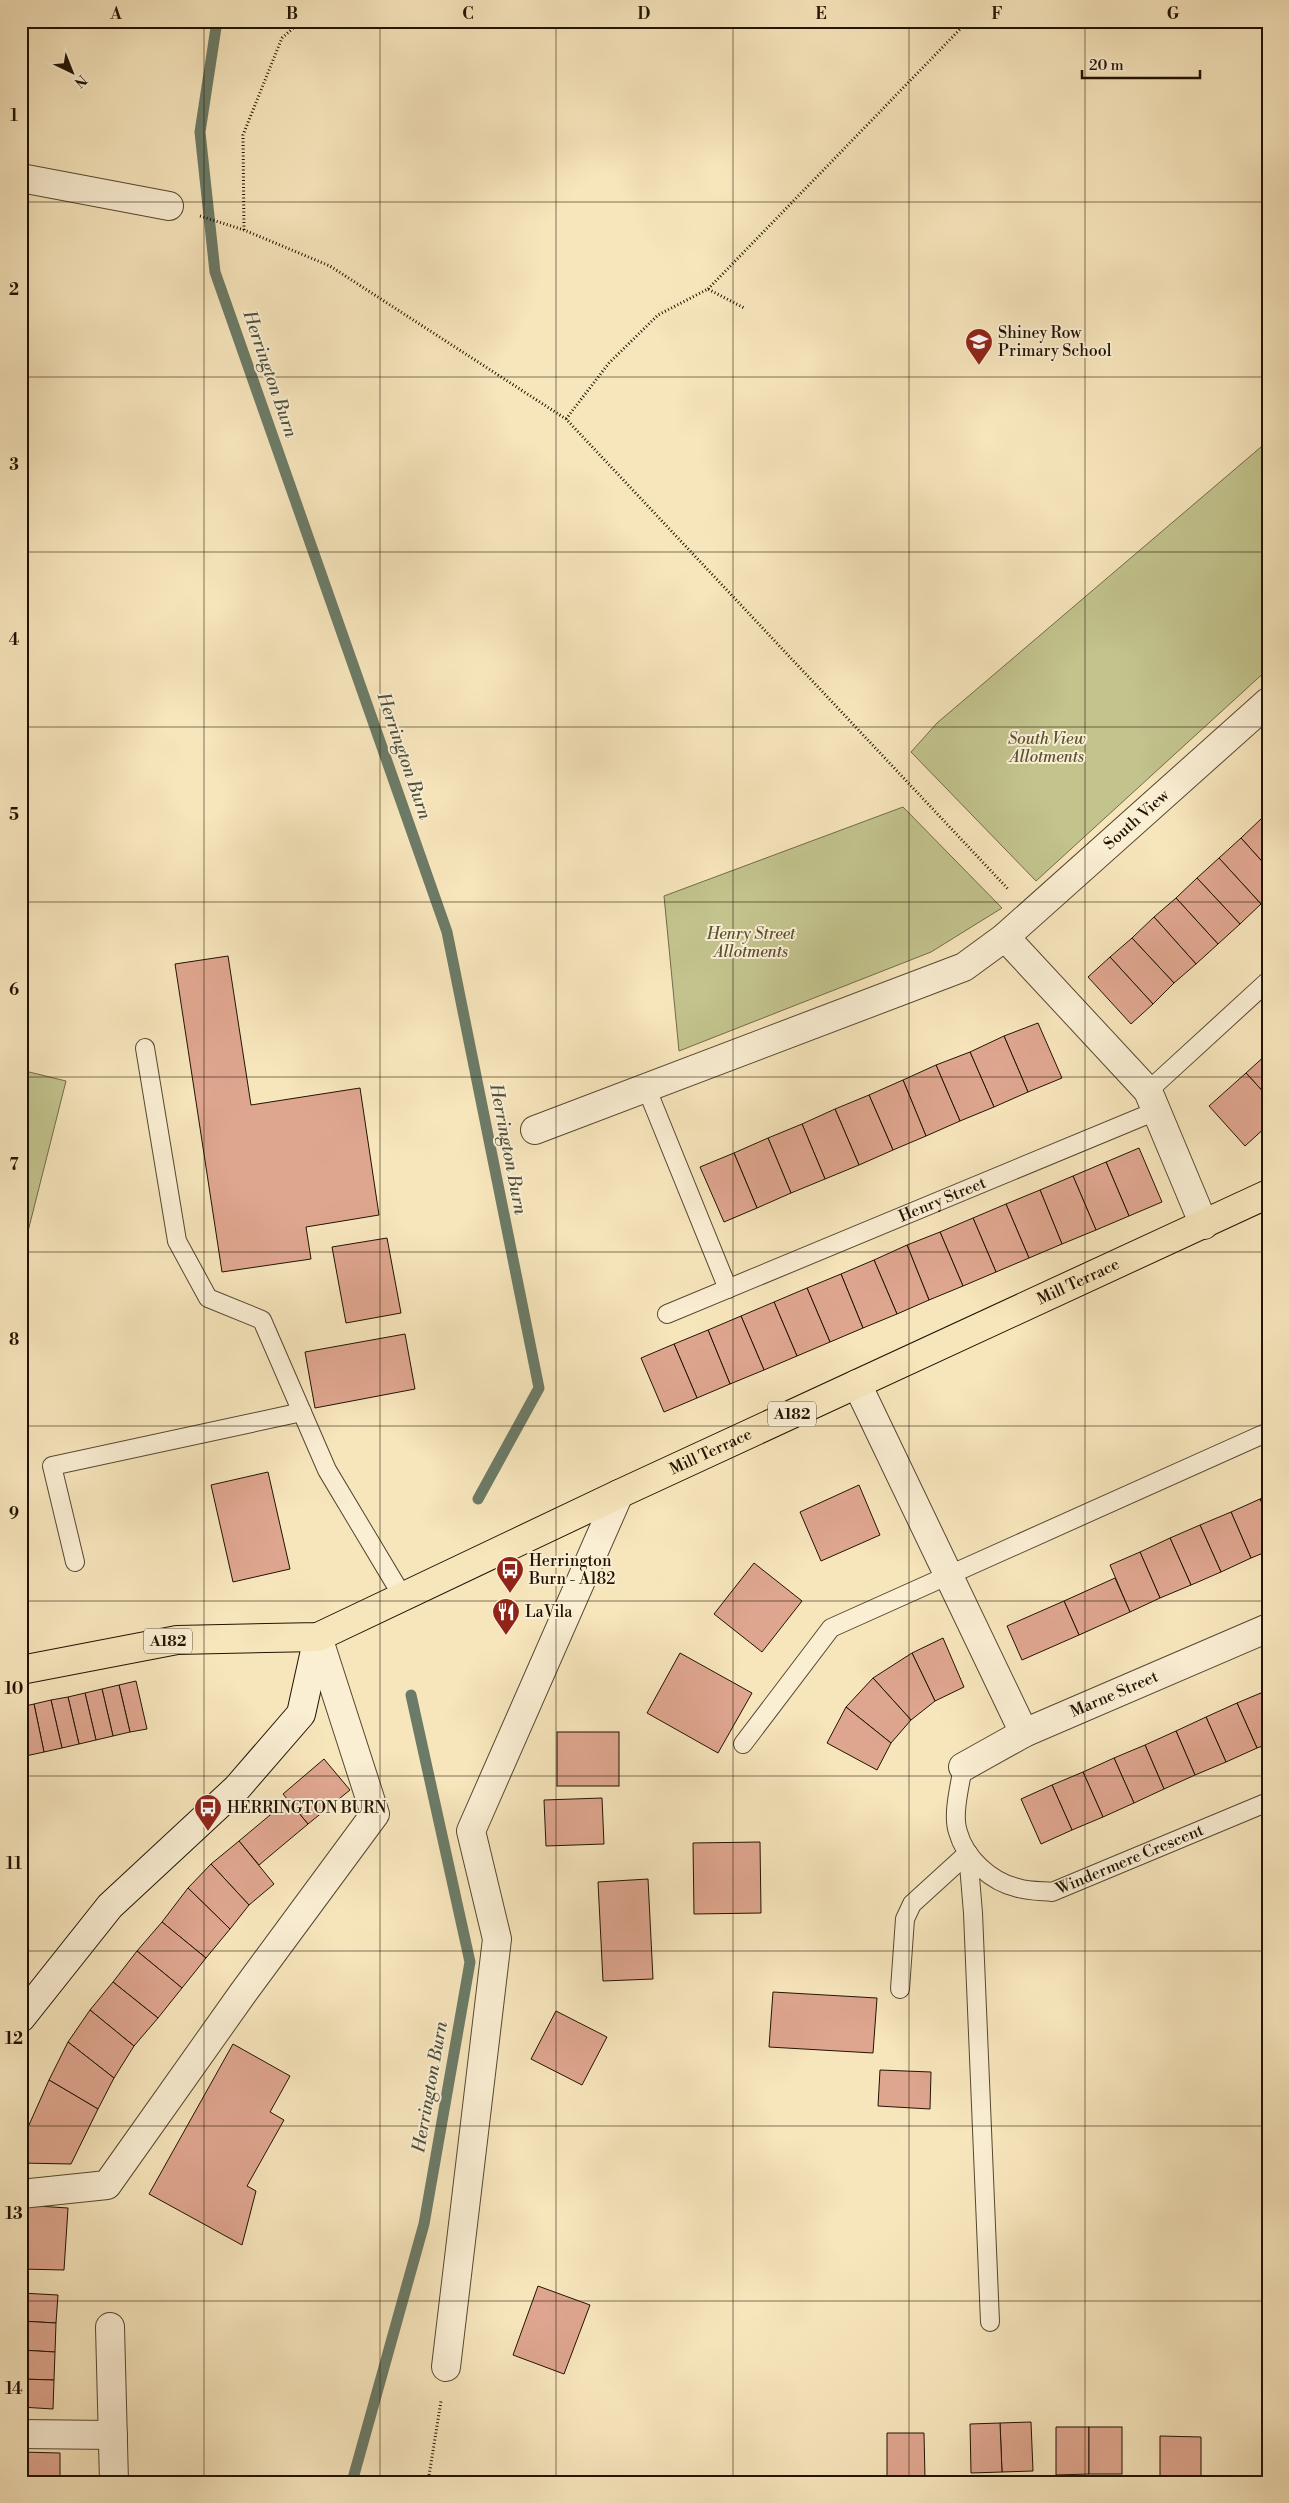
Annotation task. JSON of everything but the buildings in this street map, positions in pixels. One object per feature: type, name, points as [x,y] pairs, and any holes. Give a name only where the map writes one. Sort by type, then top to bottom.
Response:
[{"type":"main road","name":"Mill Terrace","points":[[318,1637],[619,1494],[1266,1198]]},
{"type":"main road","name":"A182","points":[[21,1670],[177,1640],[318,1637]]},
{"type":"street","points":[[21,178],[181,210]]},
{"type":"street","name":"South View","points":[[1005,937],[1268,702]]},
{"type":"street","points":[[535,1130],[964,967],[1005,937],[1152,1101],[1204,1225]]},
{"type":"street","points":[[857,1384],[1024,1733]]},
{"type":"street","points":[[446,2367],[497,1939],[471,1831],[619,1494]]},
{"type":"street","name":"Marne Street","points":[[964,1767],[1024,1733],[1268,1628]]},
{"type":"street","points":[[21,2018],[110,1906],[237,1788],[301,1714],[318,1637]]},
{"type":"street","points":[[21,2194],[107,2185],[243,1994],[375,1814],[318,1637]]},
{"type":"street","points":[[110,2327],[114,2482]]},
{"type":"street","points":[[21,2434],[113,2435]]},
{"type":"lane","name":"Henry Street","points":[[667,1314],[728,1289],[1152,1101],[1268,981]]},
{"type":"lane","points":[[145,1048],[177,1241],[208,1298],[262,1320],[327,1470],[403,1597]]},
{"type":"lane","points":[[646,1087],[728,1289]]},
{"type":"lane","points":[[75,1562],[52,1466],[302,1412]]},
{"type":"lane","points":[[743,1744],[831,1628],[1268,1432]]},
{"type":"lane","name":"Windermere Crescent","points":[[964,1767],[958,1800],[957,1832],[968,1853],[985,1873],[1017,1888],[1052,1892],[1268,1802]]},
{"type":"lane","points":[[900,1989],[905,1919],[912,1904],[968,1853]]},
{"type":"lane","points":[[968,1853],[973,1913],[990,2322]]},
{"type":"path","points":[[244,230],[243,135],[282,38],[301,21]]},
{"type":"path","points":[[566,419],[609,363],[658,315],[708,288],[968,21]]},
{"type":"path","points":[[181,210],[244,230],[330,266],[566,419],[1031,914]]},
{"type":"path","points":[[708,288],[744,308]]},
{"type":"path","points":[[428,2482],[446,2367]]},
{"type":"green space","name":"South View Allotments","points":[[1268,441],[1268,669],[1036,881],[911,752],[937,723]]},
{"type":"green space","name":"Henry Street Allotments","points":[[903,807],[1002,908],[931,952],[679,1051],[664,896]]},
{"type":"green space","points":[[21,1070],[66,1081],[21,1259]]},
{"type":"waterway","name":"Herrington Burn","points":[[217,21],[200,132],[215,272],[447,932],[539,1388],[478,1499]]},
{"type":"waterway","name":"Herrington Burn","points":[[352,2482],[424,2224],[470,1962],[411,1695]]},
{"type":"place","name":"Shiney Row Primary School","points":[[979,366]]},
{"type":"place","name":"Herrington Burn - A182","points":[[510,1594]]},
{"type":"place","name":"LaVila","points":[[506,1636]]},
{"type":"place","name":"HERRINGTON BURN","points":[[208,1832]]}]
